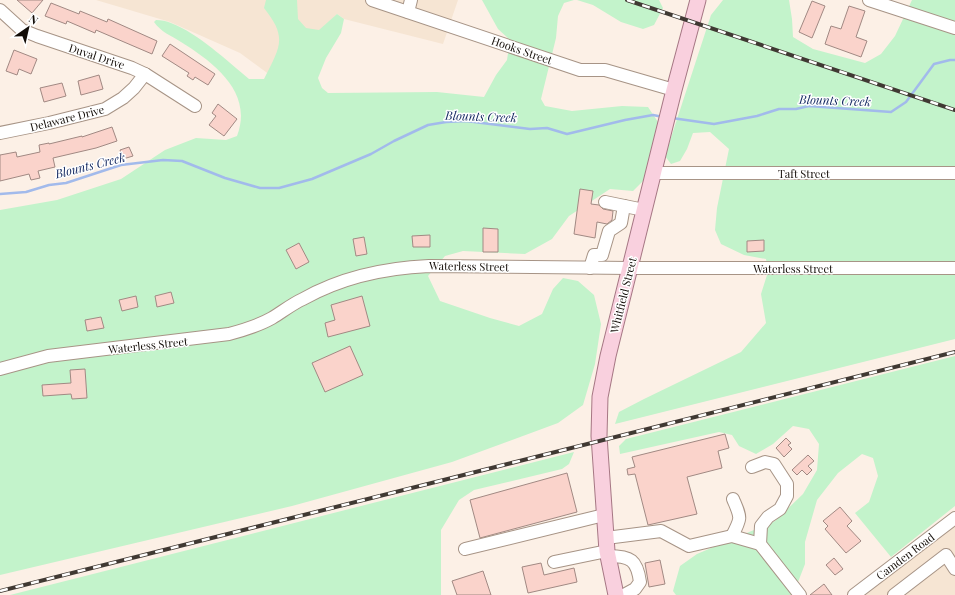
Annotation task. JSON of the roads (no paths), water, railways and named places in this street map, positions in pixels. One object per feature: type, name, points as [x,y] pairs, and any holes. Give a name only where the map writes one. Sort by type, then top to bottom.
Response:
[{"type":"main road","name":"Whitfield Street","points":[[616,594],[607,548],[604,515],[599,436],[600,397],[608,356],[644,210],[698,0]]},
{"type":"street","name":"Hooks Street","points":[[374,0],[580,70],[605,70],[674,90]]},
{"type":"street","points":[[408,12],[411,0]]},
{"type":"street","points":[[869,0],[955,28]]},
{"type":"street","name":"Duval Drive","points":[[0,10],[22,30],[132,68],[145,74],[195,106]]},
{"type":"street","name":"Delaware Drive","points":[[0,133],[105,110],[123,98],[134,88],[145,74]]},
{"type":"street","name":"Taft Street","points":[[654,173],[955,173]]},
{"type":"street","points":[[605,202],[644,210]]},
{"type":"street","points":[[590,268],[594,255],[602,255],[609,231],[621,223],[624,206]]},
{"type":"street","name":"Waterless Street","points":[[0,369],[48,356],[207,338],[229,334],[258,325],[303,298],[322,289],[356,277],[385,270],[429,266],[590,268],[955,268]]},
{"type":"street","points":[[752,467],[765,462],[774,464],[787,484],[787,496],[780,509],[768,517],[761,526],[760,544]]},
{"type":"street","points":[[732,536],[740,517],[733,499]]},
{"type":"street","points":[[465,549],[604,515]]},
{"type":"street","name":"Camden Road","points":[[854,595],[955,518]]},
{"type":"street","points":[[554,562],[607,548],[661,531],[689,546],[732,536],[760,544],[800,595]]},
{"type":"street","points":[[607,548],[633,562],[638,569],[640,582],[635,589],[616,594]]},
{"type":"street","points":[[894,595],[946,554],[955,569]]},
{"type":"waterway","name":"Blounts Creek","points":[[672,118],[714,124],[757,116],[779,109],[796,109],[809,106],[891,112],[906,102],[934,64],[955,60]]},
{"type":"waterway","name":"Blounts Creek","points":[[0,194],[26,192],[49,185],[66,183],[121,165],[163,160],[182,161],[225,178],[260,188],[279,188],[312,179],[371,154],[428,125],[466,121],[530,129],[547,128],[567,134],[653,115],[663,117]]},
{"type":"railway","points":[[627,0],[955,110]]},
{"type":"railway","points":[[0,591],[955,352]]}]
